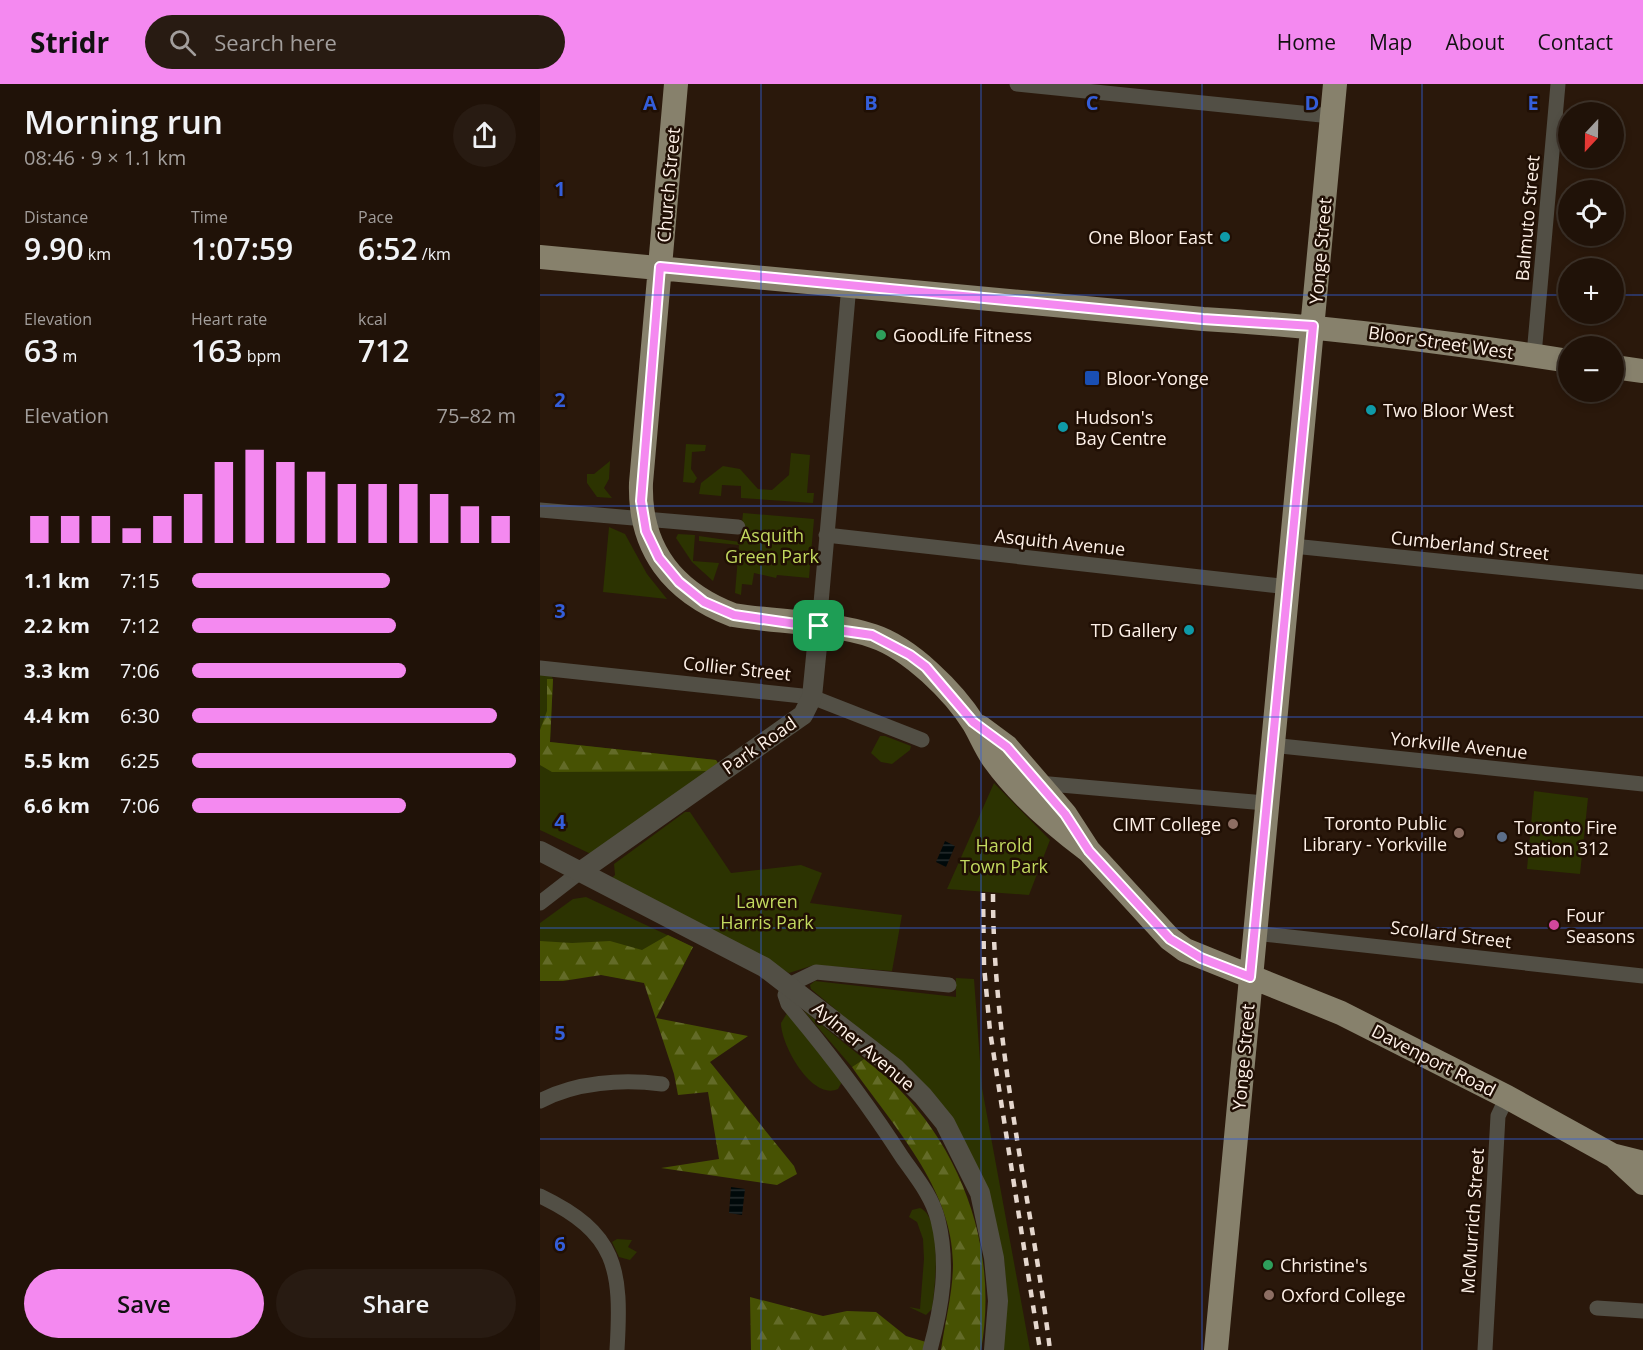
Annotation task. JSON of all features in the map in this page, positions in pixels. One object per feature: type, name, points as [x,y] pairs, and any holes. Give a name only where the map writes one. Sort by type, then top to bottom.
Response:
[{"type":"main road","name":"Church Street","points":[[676,84],[641,483],[642,518],[651,542],[669,572],[704,602],[734,615],[872,635],[910,655],[926,667],[973,722],[994,759],[1010,779],[1050,822],[1089,851]]},
{"type":"main road","name":"Yonge Street","points":[[1216,1350],[1265,803],[1293,546],[1335,84]]},
{"type":"main road","name":"Bloor Street West","points":[[540,257],[1203,319],[1313,326],[1414,337],[1558,359]]},
{"type":"main road","points":[[1624,368],[1643,371]]},
{"type":"main road","name":"Church Street","points":[[973,722],[1007,747],[1065,814],[1089,851],[1170,939],[1201,958],[1250,977]]},
{"type":"main road","name":"Davenport Road","points":[[1250,977],[1341,1013],[1507,1097],[1612,1155],[1643,1183]]},
{"type":"main road","name":"Davenport Road","points":[[1612,1155],[1643,1163]]},
{"type":"street","points":[[1017,84],[1331,116]]},
{"type":"street","name":"Balmuto Street","points":[[1534,355],[1558,84]]},
{"type":"street","name":"Park Road","points":[[540,903],[580,872],[798,719],[808,708],[812,697],[819,626],[849,285]]},
{"type":"street","points":[[540,510],[738,527]]},
{"type":"street","name":"Asquith Avenue","points":[[826,535],[1289,587]]},
{"type":"street","name":"Cumberland Street","points":[[1293,546],[1643,582]]},
{"type":"street","name":"Collier Street","points":[[540,668],[812,697],[922,740]]},
{"type":"street","name":"Yorkville Avenue","points":[[1271,745],[1643,784]]},
{"type":"street","points":[[1038,783],[1265,803]]},
{"type":"street","name":"Aylmer Avenue","points":[[540,851],[764,967],[896,1069],[945,1123],[980,1193],[994,1258],[999,1301],[994,1350]]},
{"type":"street","name":"Scollard Street","points":[[1254,933],[1643,976]]},
{"type":"street","points":[[930,1350],[938,1321],[945,1269],[938,1220],[930,1198],[860,1092],[788,1004],[785,995],[789,985],[816,972],[949,985]]},
{"type":"street","points":[[540,1101],[563,1092],[613,1082],[662,1084]]},
{"type":"street","name":"McMurrich Street","points":[[1485,1350],[1498,1116],[1507,1097]]},
{"type":"street","points":[[540,1196],[570,1210],[600,1237],[606,1248],[615,1276],[617,1350]]},
{"type":"street","points":[[1597,1308],[1643,1311]]},
{"type":"green space","points":[[686,444],[706,445],[705,451],[692,452],[691,469],[697,478],[694,483],[683,482]]},
{"type":"green space","points":[[791,453],[810,455],[807,493],[814,493],[813,503],[741,498],[741,486],[722,485],[721,496],[699,494],[701,483],[723,466],[740,469],[758,489],[772,490],[789,475]]},
{"type":"green space","points":[[610,461],[609,479],[604,488],[612,498],[597,497],[587,483],[587,474],[594,474]]},
{"type":"green space","name":"Asquith Green Park","points":[[743,513],[814,519],[809,578],[777,575],[776,578],[754,573],[752,585],[742,584],[741,595],[735,593],[739,545],[699,541],[699,536],[740,542]]},
{"type":"green space","points":[[609,527],[625,534],[647,574],[667,599],[603,592]]},
{"type":"green space","points":[[678,534],[695,535],[693,561],[719,563],[713,581],[692,562],[676,538]]},
{"type":"green space","points":[[540,674],[551,675],[553,679],[550,742],[716,760],[719,765],[591,854],[540,830]]},
{"type":"green space","points":[[547,679],[553,679],[550,742],[716,760],[719,765],[710,771],[552,772],[540,765],[540,730],[547,711]]},
{"type":"green space","points":[[880,736],[911,746],[910,750],[892,764],[881,762],[871,753]]},
{"type":"green space","name":"Harold Town Park","points":[[994,783],[1050,840],[1029,895],[947,889]]},
{"type":"green space","points":[[1534,791],[1588,798],[1580,874],[1527,869]]},
{"type":"green space","name":"Lawren Harris Park","points":[[685,812],[690,812],[731,873],[801,865],[822,873],[810,903],[902,915],[892,971],[814,965],[789,973],[612,878],[615,875],[614,864]]},
{"type":"green space","points":[[586,897],[693,947],[672,988],[540,963],[540,923],[573,899]]},
{"type":"green space","points":[[668,935],[693,947],[656,1018],[748,1036],[710,1062],[794,1166],[797,1174],[777,1185],[661,1168],[719,1159],[708,1092],[678,1095],[674,1074],[644,983],[601,975],[563,981],[540,981],[540,941],[572,943],[610,941],[642,950]]},
{"type":"green space","points":[[956,978],[974,979],[982,1088],[1030,1350],[1003,1350],[1007,1299],[1004,1259],[913,1074],[811,989],[810,985],[815,981],[956,997]]},
{"type":"green space","points":[[803,1010],[864,1059],[852,1067]]},
{"type":"green space","points":[[787,1013],[842,1082],[838,1089],[828,1091],[818,1087],[800,1069],[782,1033],[781,1023]]},
{"type":"green space","points":[[864,1059],[887,1077],[922,1116],[942,1145],[959,1177],[980,1244],[985,1279],[985,1315],[981,1350],[941,1350],[953,1275],[950,1236],[943,1209],[918,1159],[852,1067]]},
{"type":"green space","points":[[920,1208],[927,1214],[932,1225],[936,1254],[932,1309],[926,1315],[909,1307],[920,1309],[924,1259],[923,1239],[917,1222],[909,1217],[912,1210]]},
{"type":"green space","points":[[617,1239],[632,1240],[628,1247],[637,1252],[630,1260],[619,1257],[612,1242]]},
{"type":"green space","points":[[750,1297],[823,1316],[847,1311],[876,1312],[906,1336],[926,1342],[923,1350],[751,1350]]},
{"type":"shaded area","points":[[945,841],[955,846],[946,867],[936,862]]},
{"type":"shaded area","points":[[731,1187],[745,1189],[742,1215],[729,1213]]},
{"type":"railway","points":[[983,893],[984,966],[990,1031],[1040,1350]]},
{"type":"railway","points":[[993,894],[999,1009],[1006,1066],[1050,1350]]},
{"type":"place","name":"One Bloor East","points":[[1225,237]]},
{"type":"place","name":"GoodLife Fitness","points":[[881,335]]},
{"type":"place","name":"Bloor-Yonge","points":[[1092,378]]},
{"type":"place","name":"Two Bloor West","points":[[1371,410]]},
{"type":"place","name":"Hudson's Bay Centre","points":[[1063,427]]},
{"type":"place","name":"TD Gallery","points":[[1189,630]]},
{"type":"place","name":"CIMT College","points":[[1233,824]]},
{"type":"place","name":"Toronto Public Library - Yorkville","points":[[1459,833]]},
{"type":"place","name":"Toronto Fire Station 312","points":[[1502,837]]},
{"type":"place","name":"Four Seasons","points":[[1554,925]]},
{"type":"place","name":"Christine's","points":[[1268,1265]]},
{"type":"place","name":"Oxford College","points":[[1269,1295]]},
{"type":"route","points":[[660,267],[1203,319],[1313,326],[1289,587],[1269,760],[1250,977],[1201,958],[1170,939],[1089,851],[1065,814],[1007,747],[973,722],[926,667],[910,655],[872,635],[819,626],[734,615],[704,602],[669,572],[659,558],[646,531],[642,518],[641,483],[660,267]]}]
